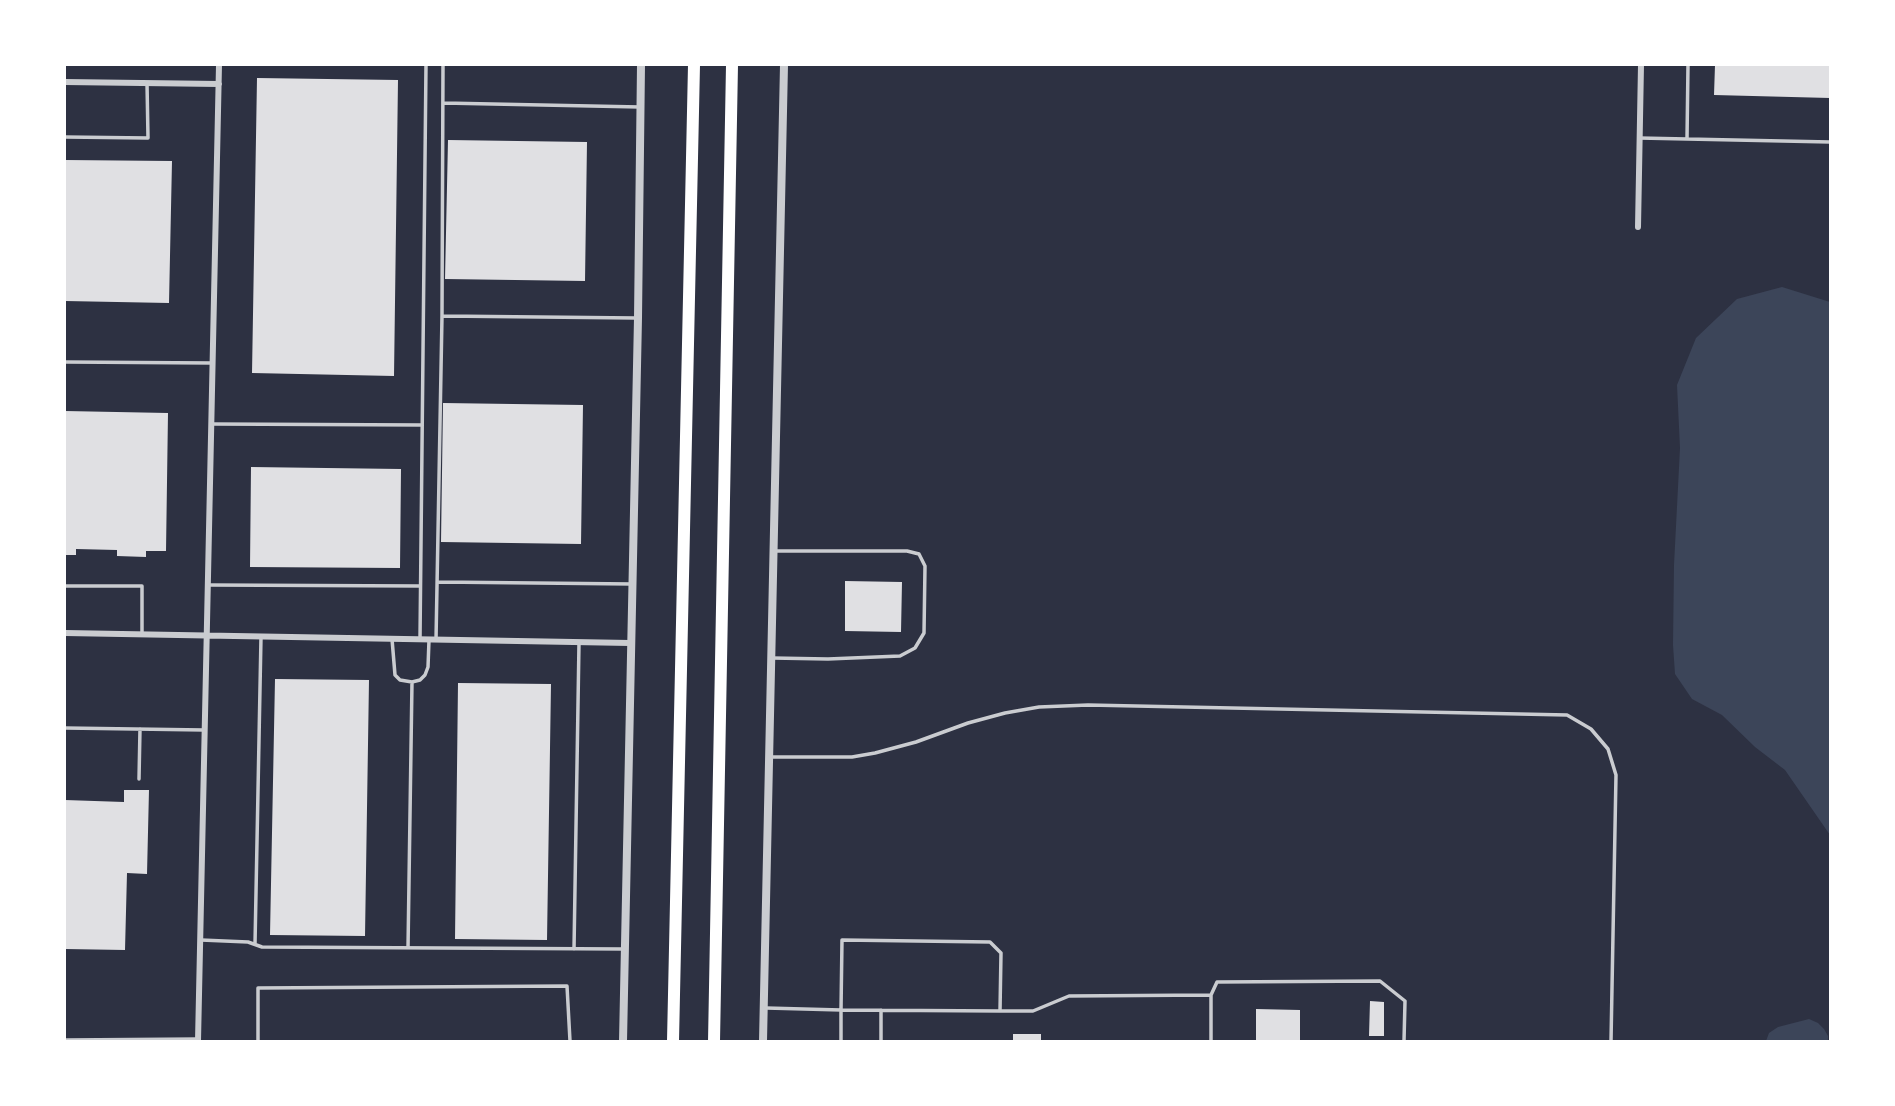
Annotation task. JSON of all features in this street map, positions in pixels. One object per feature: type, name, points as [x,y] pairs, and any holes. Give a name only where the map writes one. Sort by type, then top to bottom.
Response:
[{"type":"highway","points":[[673,1041],[694,65]]},
{"type":"highway","points":[[714,1041],[732,65]]},
{"type":"street","points":[[198,1040],[219,65]]},
{"type":"street","points":[[623,1041],[641,65]]},
{"type":"street","points":[[763,1041],[784,65]]},
{"type":"street","points":[[1638,226],[1641,65]]},
{"type":"street","points":[[65,82],[219,84]]},
{"type":"street","points":[[65,633],[630,643]]},
{"type":"lane","points":[[420,639],[426,65]]},
{"type":"lane","points":[[393,639],[395,675],[400,680],[420,680],[428,667],[437,582],[443,65]]},
{"type":"lane","points":[[1686,139],[1688,65]]},
{"type":"lane","points":[[65,137],[148,138],[147,83]]},
{"type":"lane","points":[[443,103],[642,107]]},
{"type":"lane","points":[[1639,138],[1830,142]]},
{"type":"lane","points":[[442,316],[638,318]]},
{"type":"lane","points":[[65,362],[212,363]]},
{"type":"lane","points":[[211,424],[422,425]]},
{"type":"lane","points":[[770,658],[900,656],[915,648],[925,633],[925,566],[919,554],[907,551],[772,551]]},
{"type":"lane","points":[[437,582],[632,584]]},
{"type":"lane","points":[[207,585],[420,586]]},
{"type":"lane","points":[[65,586],[142,586],[142,635]]},
{"type":"lane","points":[[255,944],[261,637]]},
{"type":"lane","points":[[574,949],[579,641]]},
{"type":"lane","points":[[408,948],[412,682]]},
{"type":"lane","points":[[768,757],[864,755],[916,742],[968,723],[1039,707],[1087,705],[1567,715],[1591,729],[1608,750],[1616,775],[1611,1041]]},
{"type":"lane","points":[[65,728],[204,730]]},
{"type":"lane","points":[[139,779],[140,729]]},
{"type":"lane","points":[[200,940],[248,942],[262,947],[625,949]]},
{"type":"lane","points":[[841,1041],[842,940],[990,942],[1001,953],[1000,1011]]},
{"type":"lane","points":[[1210,1041],[1211,995],[1217,982],[1380,981],[1405,1001],[1404,1041]]},
{"type":"lane","points":[[258,1041],[258,988],[568,986],[570,1041]]},
{"type":"lane","points":[[764,1008],[1033,1011],[1069,996],[1211,995]]},
{"type":"lane","points":[[881,1010],[881,1041]]},
{"type":"lane","points":[[65,1040],[198,1040]]},
{"type":"shaded area","points":[[1782,287],[1830,302],[1830,835],[1785,770],[1755,747],[1722,715],[1692,699],[1675,674],[1674,565],[1680,448],[1677,385],[1696,338],[1737,299]]},
{"type":"shaded area","points":[[1809,1019],[1824,1029],[1828,1041],[1766,1041],[1769,1033],[1778,1027]]},
{"type":"building","points":[[1715,65],[1830,65],[1830,98],[1714,95]]},
{"type":"building","points":[[257,78],[398,80],[394,376],[252,373]]},
{"type":"building","points":[[448,140],[587,142],[585,281],[445,279]]},
{"type":"building","points":[[65,160],[172,161],[169,303],[65,301]]},
{"type":"building","points":[[443,403],[583,405],[581,544],[441,542]]},
{"type":"building","points":[[65,411],[168,413],[166,551],[146,551],[146,557],[117,556],[117,550],[76,549],[76,555],[65,555]]},
{"type":"building","points":[[251,467],[401,469],[400,568],[250,567]]},
{"type":"building","points":[[845,581],[902,582],[901,632],[845,631]]},
{"type":"building","points":[[275,679],[369,680],[365,936],[270,935]]},
{"type":"building","points":[[458,683],[551,684],[547,940],[455,939]]},
{"type":"building","points":[[124,790],[149,790],[147,874],[127,873],[125,950],[65,949],[65,800],[124,802]]},
{"type":"building","points":[[1370,1001],[1384,1002],[1384,1036],[1369,1036]]},
{"type":"building","points":[[1256,1009],[1300,1010],[1300,1041],[1256,1041]]},
{"type":"building","points":[[1013,1034],[1041,1034],[1041,1041],[1013,1041]]}]
